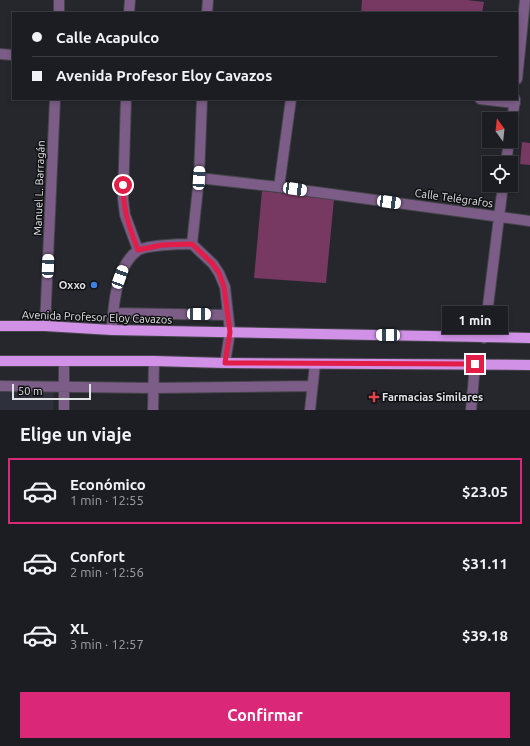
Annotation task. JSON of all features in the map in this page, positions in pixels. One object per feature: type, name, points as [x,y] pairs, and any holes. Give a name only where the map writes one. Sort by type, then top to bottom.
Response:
[{"type":"main road","name":"Avenida Profesor Eloy Cavazos","points":[[0,326],[45,326],[112,330],[530,338]]},
{"type":"main road","points":[[0,361],[530,365]]},
{"type":"street","points":[[59,0],[59,12]]},
{"type":"street","points":[[129,12],[130,0]]},
{"type":"street","points":[[208,0],[208,12]]},
{"type":"street","points":[[518,69],[525,0]]},
{"type":"street","points":[[0,54],[12,55]]},
{"type":"street","name":"Manuel L. Barragán","points":[[45,326],[55,100]]},
{"type":"street","points":[[126,100],[123,199],[125,215],[138,250]]},
{"type":"street","points":[[192,244],[199,178],[202,100]]},
{"type":"street","points":[[279,187],[291,100]]},
{"type":"street","points":[[498,100],[515,101],[513,112]]},
{"type":"street","name":"Calle Telégrafos","points":[[199,178],[530,220]]},
{"type":"street","points":[[484,338],[502,192]]},
{"type":"street","points":[[112,330],[113,313],[118,285],[123,269],[130,258],[138,250],[162,245],[192,244],[205,255],[219,273],[224,287],[230,332],[225,363]]},
{"type":"street","points":[[113,313],[228,315]]},
{"type":"street","points":[[153,410],[154,361]]},
{"type":"street","points":[[64,362],[64,410]]},
{"type":"street","points":[[310,410],[315,364]]},
{"type":"street","points":[[471,410],[475,364]]},
{"type":"street","points":[[0,386],[153,388],[312,386]]},
{"type":"shaded area","points":[[0,389],[54,389],[53,410],[0,410]]},
{"type":"building","points":[[362,0],[467,0],[484,2],[482,12],[361,12]]},
{"type":"building","points":[[522,142],[530,143],[530,165],[520,164]]},
{"type":"building","points":[[262,191],[334,199],[326,283],[254,278]]},
{"type":"place","name":"Oxxo","points":[[94,285]]},
{"type":"place","name":"Farmacias Similares","points":[[374,397]]},
{"type":"route","points":[[123,185],[125,215],[138,250],[162,245],[192,244],[205,255],[219,273],[224,287],[230,332],[225,363],[475,364]]}]
